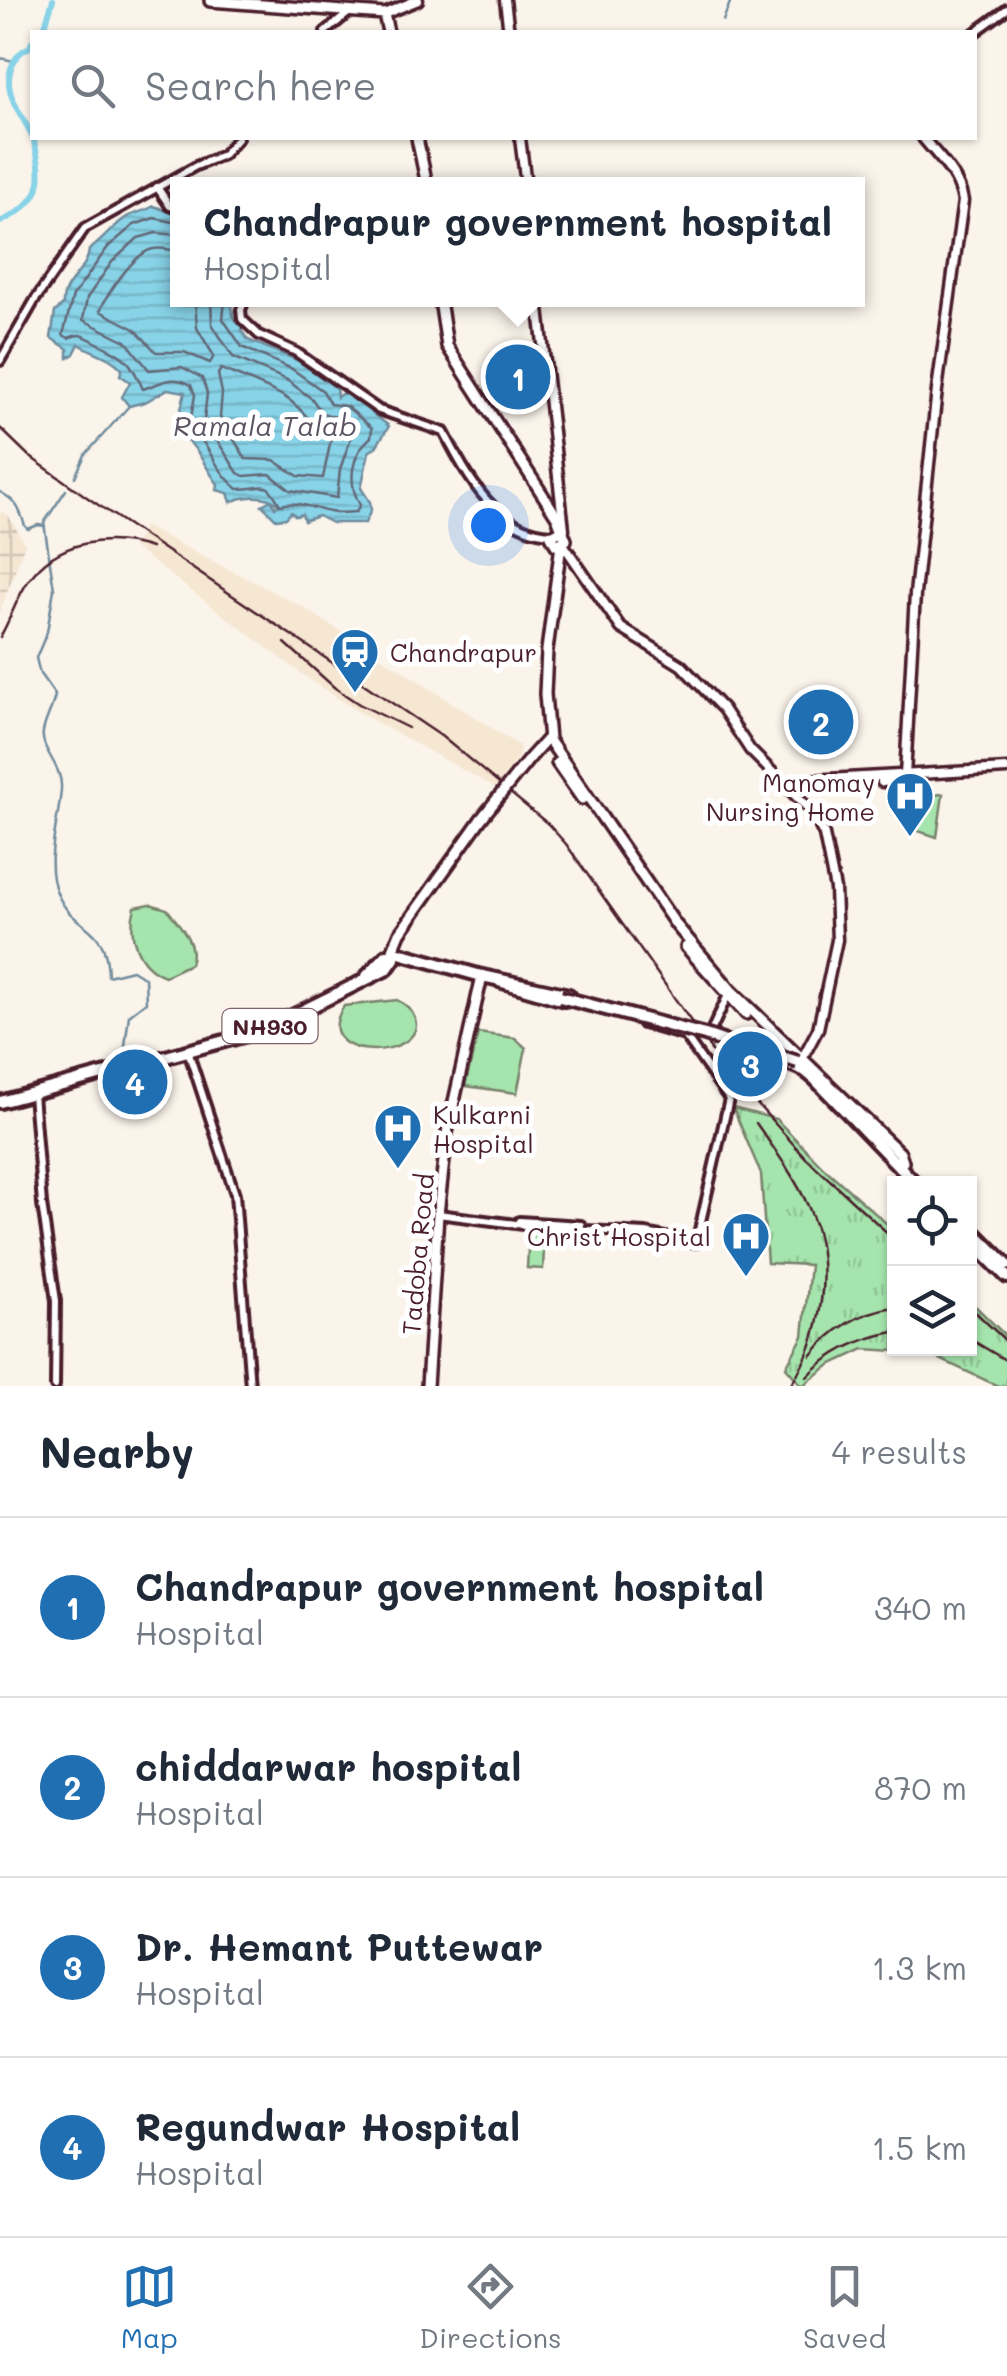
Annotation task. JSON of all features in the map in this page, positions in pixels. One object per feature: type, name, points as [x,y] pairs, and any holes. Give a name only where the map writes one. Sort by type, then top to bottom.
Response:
[{"type":"highway","points":[[392,954],[498,983],[563,995],[792,1063],[826,1089],[908,1176]]},
{"type":"highway","name":"NH930","points":[[126,1065],[188,1052],[274,1025],[388,969],[392,954]]},
{"type":"highway","name":"NH930","points":[[4,1098],[268,1023],[369,974],[392,954]]},
{"type":"highway","points":[[482,978],[682,1025],[798,1062],[822,1078],[916,1176]]},
{"type":"highway","points":[[977,1235],[1007,1265]]},
{"type":"highway","points":[[977,1247],[1007,1277]]},
{"type":"main road","points":[[210,1],[384,14],[418,0]]},
{"type":"main road","points":[[506,0],[509,30]]},
{"type":"main road","points":[[384,14],[388,30]]},
{"type":"main road","points":[[418,140],[426,177]]},
{"type":"main road","points":[[520,140],[525,177]]},
{"type":"main road","points":[[905,776],[916,587],[963,201],[950,170],[925,140]]},
{"type":"main road","points":[[441,307],[446,346],[558,517],[560,539],[542,653],[547,742],[650,893],[729,993],[782,1046],[792,1063],[900,1153],[901,1160]]},
{"type":"main road","points":[[539,307],[560,539],[621,628],[681,665],[722,709],[750,750],[814,814],[824,834],[836,908],[836,944],[818,1029],[792,1063]]},
{"type":"main road","points":[[392,954],[390,941],[413,906],[531,756],[547,742]]},
{"type":"main road","points":[[788,787],[810,780],[1007,772]]},
{"type":"main road","points":[[788,787],[1007,772]]},
{"type":"main road","name":"Tadoba Road","points":[[429,1386],[440,1212],[450,1126],[482,978]]},
{"type":"street","points":[[977,31],[1007,8]]},
{"type":"street","points":[[330,9],[338,20]]},
{"type":"street","points":[[327,30],[351,11]]},
{"type":"street","points":[[176,177],[216,160],[236,140]]},
{"type":"street","points":[[0,361],[86,228],[170,180]]},
{"type":"street","points":[[157,187],[170,206]]},
{"type":"street","points":[[242,307],[242,319],[252,331],[296,352],[379,410],[444,432],[463,472],[513,524],[560,539]]},
{"type":"street","points":[[440,1212],[653,1231],[696,1242],[729,1099],[688,1039],[498,983]]},
{"type":"street","points":[[729,993],[712,1030],[714,1042],[792,1063]]},
{"type":"street","points":[[188,1052],[235,1194],[250,1386]]},
{"type":"street","points":[[33,1091],[42,1204],[56,1301],[55,1386]]},
{"type":"shaded area","points":[[0,511],[8,515],[25,544],[0,611]]},
{"type":"shaded area","points":[[144,526],[301,606],[520,746],[518,757],[497,789],[362,714],[310,680],[133,547]]},
{"type":"green space","points":[[943,794],[937,837],[918,831],[923,796]]},
{"type":"green space","points":[[150,904],[167,909],[191,949],[190,964],[165,976],[147,965],[136,948],[132,928],[135,907]]},
{"type":"green space","points":[[397,1000],[410,1009],[416,1024],[411,1036],[400,1045],[366,1050],[351,1046],[340,1037],[337,1024],[344,1006]]},
{"type":"green space","points":[[478,1033],[515,1038],[526,1048],[517,1093],[465,1086]]},
{"type":"green space","points":[[733,1108],[776,1119],[887,1224],[887,1350],[864,1349],[830,1365],[802,1386],[786,1367],[803,1336],[810,1265],[767,1263],[761,1174]]},
{"type":"green space","points":[[529,1230],[545,1231],[543,1269],[527,1268]]},
{"type":"green space","points":[[977,1308],[1007,1337],[1007,1386],[998,1386],[933,1356],[977,1356]]},
{"type":"water","name":"Ramala Talab","points":[[154,206],[170,212],[170,307],[232,307],[233,316],[248,340],[297,360],[336,388],[337,397],[343,393],[350,396],[389,426],[369,452],[361,488],[371,510],[365,523],[332,523],[318,516],[304,521],[302,514],[296,516],[291,512],[286,518],[276,519],[262,505],[271,500],[267,498],[247,497],[231,502],[228,493],[217,490],[218,484],[186,434],[176,429],[185,392],[168,389],[129,406],[122,397],[130,382],[120,375],[122,369],[117,364],[79,344],[68,358],[68,349],[51,338],[55,312],[63,305],[66,290],[89,250],[124,219]]},
{"type":"waterway","points":[[42,30],[53,0]]},
{"type":"waterway","points":[[723,21],[731,0]]},
{"type":"waterway","points":[[30,47],[13,63],[9,83],[30,132]]},
{"type":"waterway","points":[[0,58],[14,61]]},
{"type":"waterway","points":[[0,222],[25,206],[38,189],[39,166],[33,140]]},
{"type":"waterway","points":[[75,477],[85,455],[129,406]]},
{"type":"waterway","points":[[66,490],[44,523],[54,589],[47,632],[36,658],[40,674],[55,695],[43,732],[61,781],[52,870],[65,907],[102,945],[108,976],[132,970],[145,978],[146,1002],[129,1015],[125,1046],[129,1064]]},
{"type":"waterway","points":[[0,492],[17,506],[28,529],[45,526]]},
{"type":"railway","points":[[0,428],[29,456],[91,500],[441,736],[548,824],[721,1064],[805,1157],[887,1233]]},
{"type":"railway","points":[[0,637],[29,580],[54,556],[101,541],[151,548]]},
{"type":"railway","points":[[285,643],[335,688],[408,728]]},
{"type":"railway","points":[[756,1123],[809,1208],[821,1252],[817,1322],[811,1345],[790,1386]]},
{"type":"railway","points":[[811,1356],[848,1323],[887,1309]]},
{"type":"railway","points":[[977,1314],[1007,1342]]},
{"type":"railway","points":[[807,1377],[847,1347],[887,1334]]},
{"type":"railway","points":[[977,1343],[1007,1361]]},
{"type":"place","name":"Chandrapur government hospital","points":[[518,377]]},
{"type":"place","name":"Chandrapur","points":[[355,694]]},
{"type":"place","name":"chiddarwar hospital","points":[[821,722]]},
{"type":"place","name":"Manomay Nursing Home","points":[[910,838]]},
{"type":"place","name":"Dr. Hemant Puttewar","points":[[750,1064]]},
{"type":"place","name":"Regundwar Hospital","points":[[135,1082]]},
{"type":"place","name":"Kulkarni Hospital","points":[[398,1170]]},
{"type":"place","name":"Christ Hospital","points":[[746,1278]]}]
